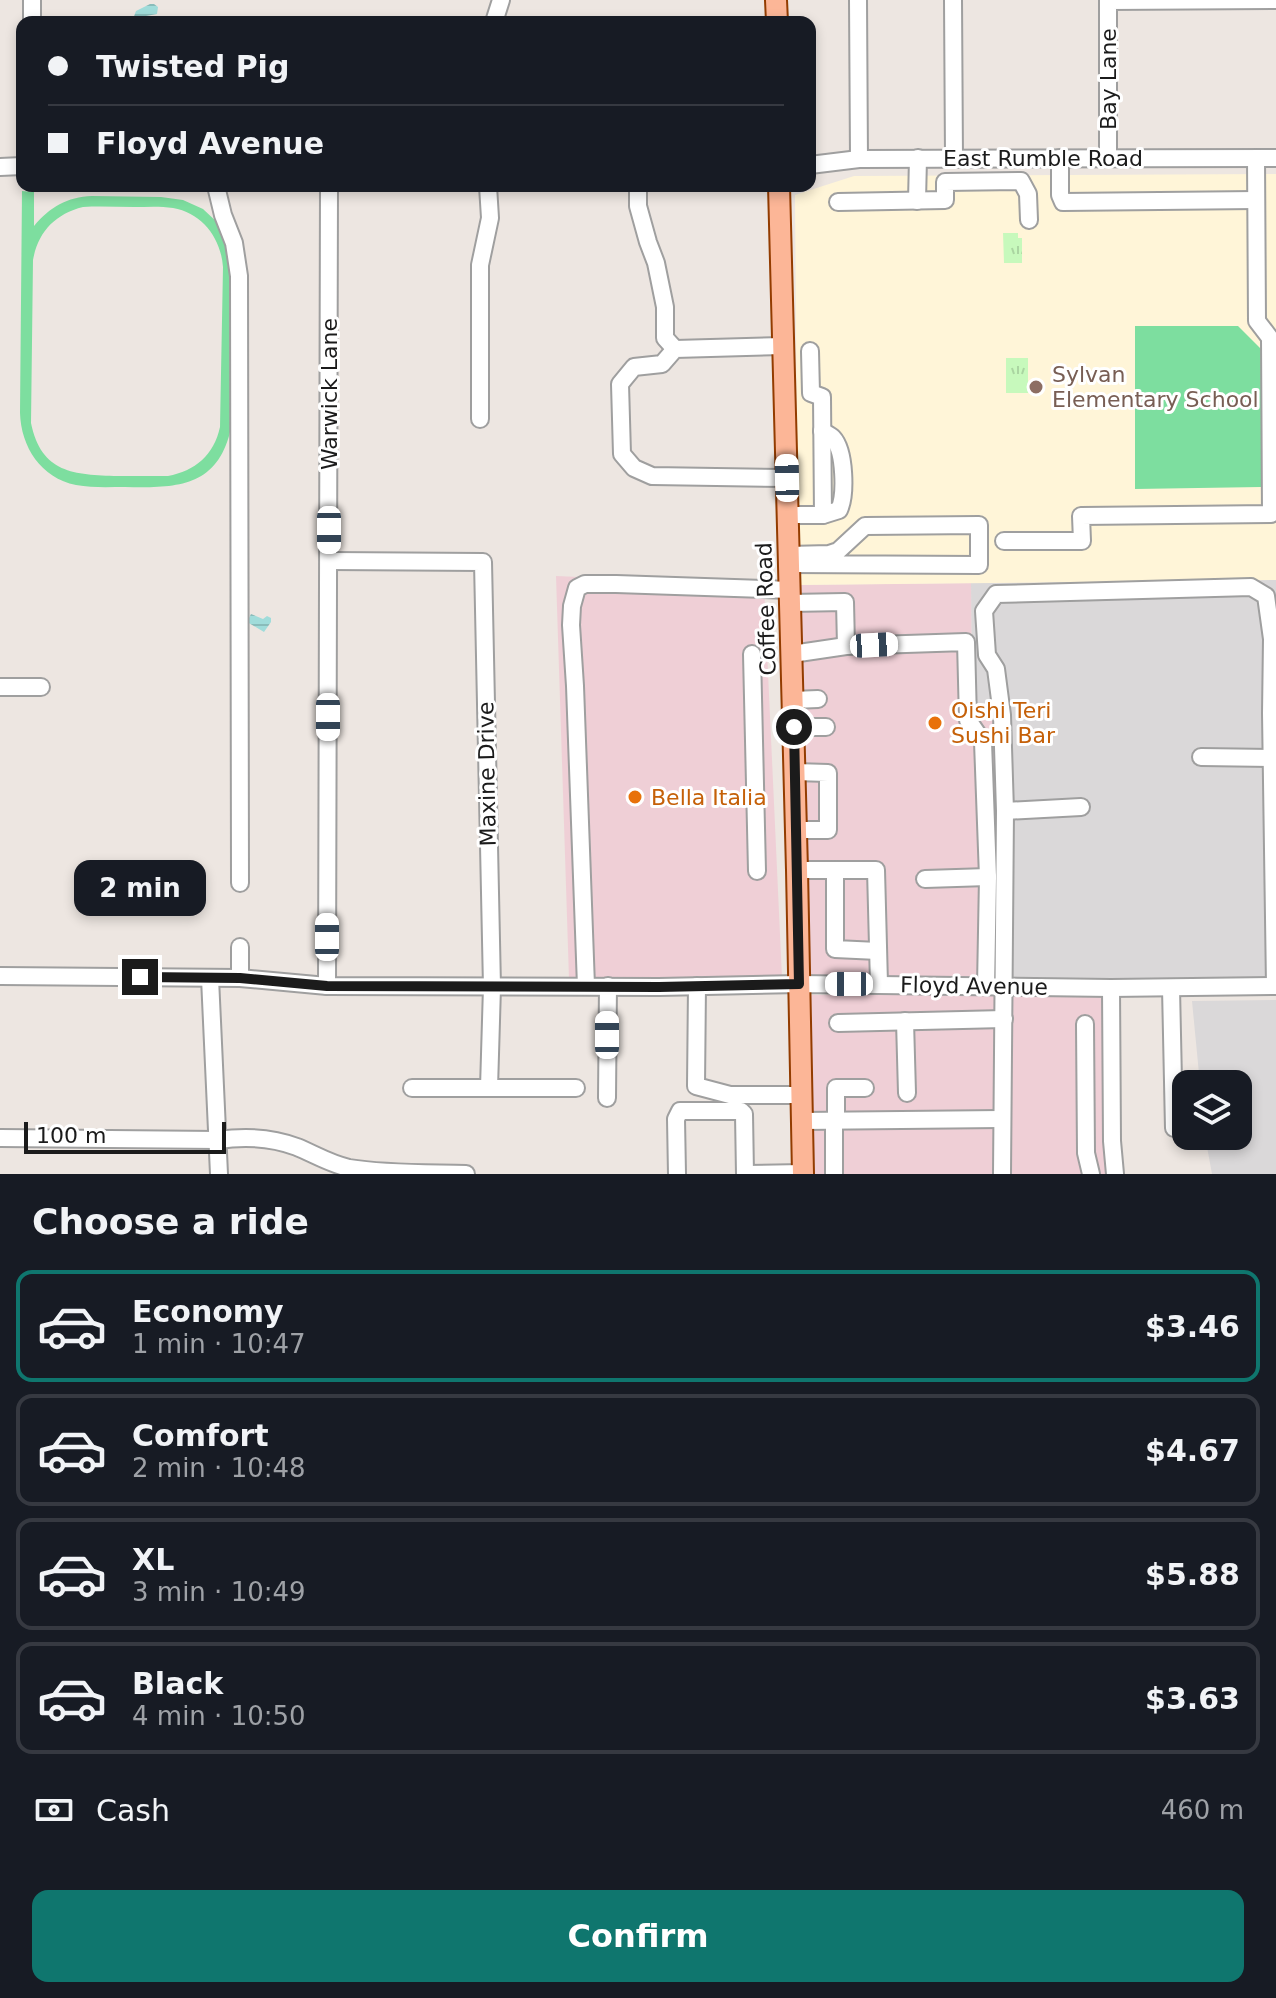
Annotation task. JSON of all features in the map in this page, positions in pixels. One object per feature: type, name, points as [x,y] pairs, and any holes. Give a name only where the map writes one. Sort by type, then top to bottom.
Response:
[{"type":"main road","name":"Coffee Road","points":[[779,192],[803,1174]]},
{"type":"street","points":[[858,0],[859,159]]},
{"type":"street","points":[[953,0],[954,158]]},
{"type":"street","points":[[1108,1],[1276,0]]},
{"type":"street","name":"Bay Lane","points":[[1108,1],[1108,158]]},
{"type":"street","points":[[917,201],[918,158]]},
{"type":"street","name":"East Rumble Road","points":[[816,164],[859,159],[918,158],[1276,158]]},
{"type":"street","points":[[1019,158],[1021,181],[1028,194],[1029,220]]},
{"type":"street","points":[[1060,158],[1060,195],[1063,202],[1256,200]]},
{"type":"street","points":[[1004,541],[1082,541],[1081,516],[1271,514],[1270,338],[1257,321],[1256,158]]},
{"type":"street","points":[[838,202],[945,200],[945,182],[1021,181]]},
{"type":"street","points":[[217,192],[234,243],[239,276],[240,883]]},
{"type":"street","name":"Warwick Lane","points":[[327,986],[329,192]]},
{"type":"street","points":[[480,419],[480,265],[490,218],[488,192]]},
{"type":"street","points":[[638,192],[638,206],[656,263],[665,307],[665,338],[675,349]]},
{"type":"street","points":[[783,346],[675,349],[662,364],[634,367],[620,384],[622,454],[634,468],[652,476],[787,478]]},
{"type":"street","points":[[788,515],[823,515],[839,510],[843,501],[842,459],[835,439],[822,431],[822,397],[811,393],[810,351]]},
{"type":"street","points":[[979,525],[979,565],[789,560],[838,551],[865,526],[979,525]]},
{"type":"street","name":"Maxine Drive","points":[[329,561],[483,562],[492,987],[489,1088]]},
{"type":"street","points":[[586,986],[571,625],[577,588],[585,584],[616,584],[845,602],[846,646]]},
{"type":"street","points":[[1002,1174],[1005,811],[1001,700],[996,669],[987,655],[984,611],[996,594],[1251,587],[1266,596],[1272,639],[1276,986]]},
{"type":"street","points":[[792,654],[846,646],[966,642],[968,720],[983,742],[988,877],[986,986]]},
{"type":"street","points":[[752,654],[757,871]]},
{"type":"street","points":[[0,687],[41,687]]},
{"type":"street","points":[[793,700],[818,699]]},
{"type":"street","points":[[794,727],[826,727]]},
{"type":"street","points":[[1201,757],[1271,758]]},
{"type":"street","points":[[795,772],[828,773],[828,830],[796,830]]},
{"type":"street","points":[[1005,811],[1081,807]]},
{"type":"street","points":[[797,870],[876,870],[879,984]]},
{"type":"street","points":[[835,870],[835,949],[878,951]]},
{"type":"street","points":[[925,879],[988,877]]},
{"type":"street","points":[[240,947],[240,978]]},
{"type":"street","name":"Floyd Avenue","points":[[0,976],[240,978],[327,986],[1276,986]]},
{"type":"street","points":[[210,978],[219,1174]]},
{"type":"street","points":[[607,1098],[608,986]]},
{"type":"street","points":[[697,986],[696,1086],[730,1095],[802,1095]]},
{"type":"street","points":[[1111,988],[1115,1174]]},
{"type":"street","points":[[1171,988],[1173,1070]]},
{"type":"street","points":[[838,1023],[1004,1019]]},
{"type":"street","points":[[905,1021],[907,1093]]},
{"type":"street","points":[[1085,1024],[1086,1153],[1091,1174]]},
{"type":"street","points":[[412,1088],[576,1088]]},
{"type":"street","points":[[834,1174],[836,1088],[865,1088]]},
{"type":"street","points":[[677,1174],[676,1119],[680,1111],[741,1111],[744,1114],[745,1174],[803,1174]]},
{"type":"street","points":[[802,1121],[1001,1119]]},
{"type":"street","points":[[0,1138],[218,1140],[238,1137],[277,1141],[347,1168],[371,1172],[466,1174]]},
{"type":"shaded area","name":"Sylvan Elementary School","points":[[1276,174],[1276,580],[798,585],[795,195],[816,192],[816,188],[854,176]]},
{"type":"shaded area","points":[[556,576],[764,585],[782,978],[569,979]]},
{"type":"shaded area","points":[[1276,580],[1276,978],[996,978],[995,718],[972,718],[971,583]]},
{"type":"shaded area","points":[[971,583],[972,717],[995,718],[996,978],[809,977],[798,585]]},
{"type":"shaded area","points":[[1104,993],[1111,1174],[809,1174],[805,995]]},
{"type":"shaded area","points":[[1276,1000],[1276,1174],[1212,1174],[1208,1150],[1252,1150],[1252,1070],[1199,1070],[1192,1001]]},
{"type":"green space","points":[[22,192],[34,192],[34,226],[60,204],[92,196],[161,197],[183,200],[203,209],[219,224],[233,255],[231,428],[216,463],[205,473],[178,485],[76,485],[53,476],[43,468],[29,449],[21,426]],"holes":[[[83,207],[163,207],[183,211],[201,221],[214,237],[221,256],[220,427],[217,437],[202,460],[178,474],[118,476],[87,474],[62,468],[43,452],[31,423],[35,250],[49,226],[73,210]]]},
{"type":"green space","points":[[1003,233],[1018,233],[1018,238],[1022,238],[1022,263],[1004,263]]},
{"type":"green space","points":[[1135,326],[1238,326],[1263,351],[1261,487],[1135,489]]},
{"type":"green space","points":[[1006,358],[1028,358],[1028,393],[1006,393]]},
{"type":"water","points":[[150,4],[158,7],[157,14],[146,16],[134,16],[136,11]]},
{"type":"water","points":[[251,614],[263,619],[267,616],[271,618],[264,632],[247,622]]},
{"type":"place","name":"Sylvan Elementary School","points":[[1036,387]]},
{"type":"place","name":"Oishi Teri Sushi Bar","points":[[935,723]]},
{"type":"place","name":"Bella Italia","points":[[635,797]]},
{"type":"route","points":[[140,977],[240,978],[327,986],[659,987],[799,984],[794,727]]}]
